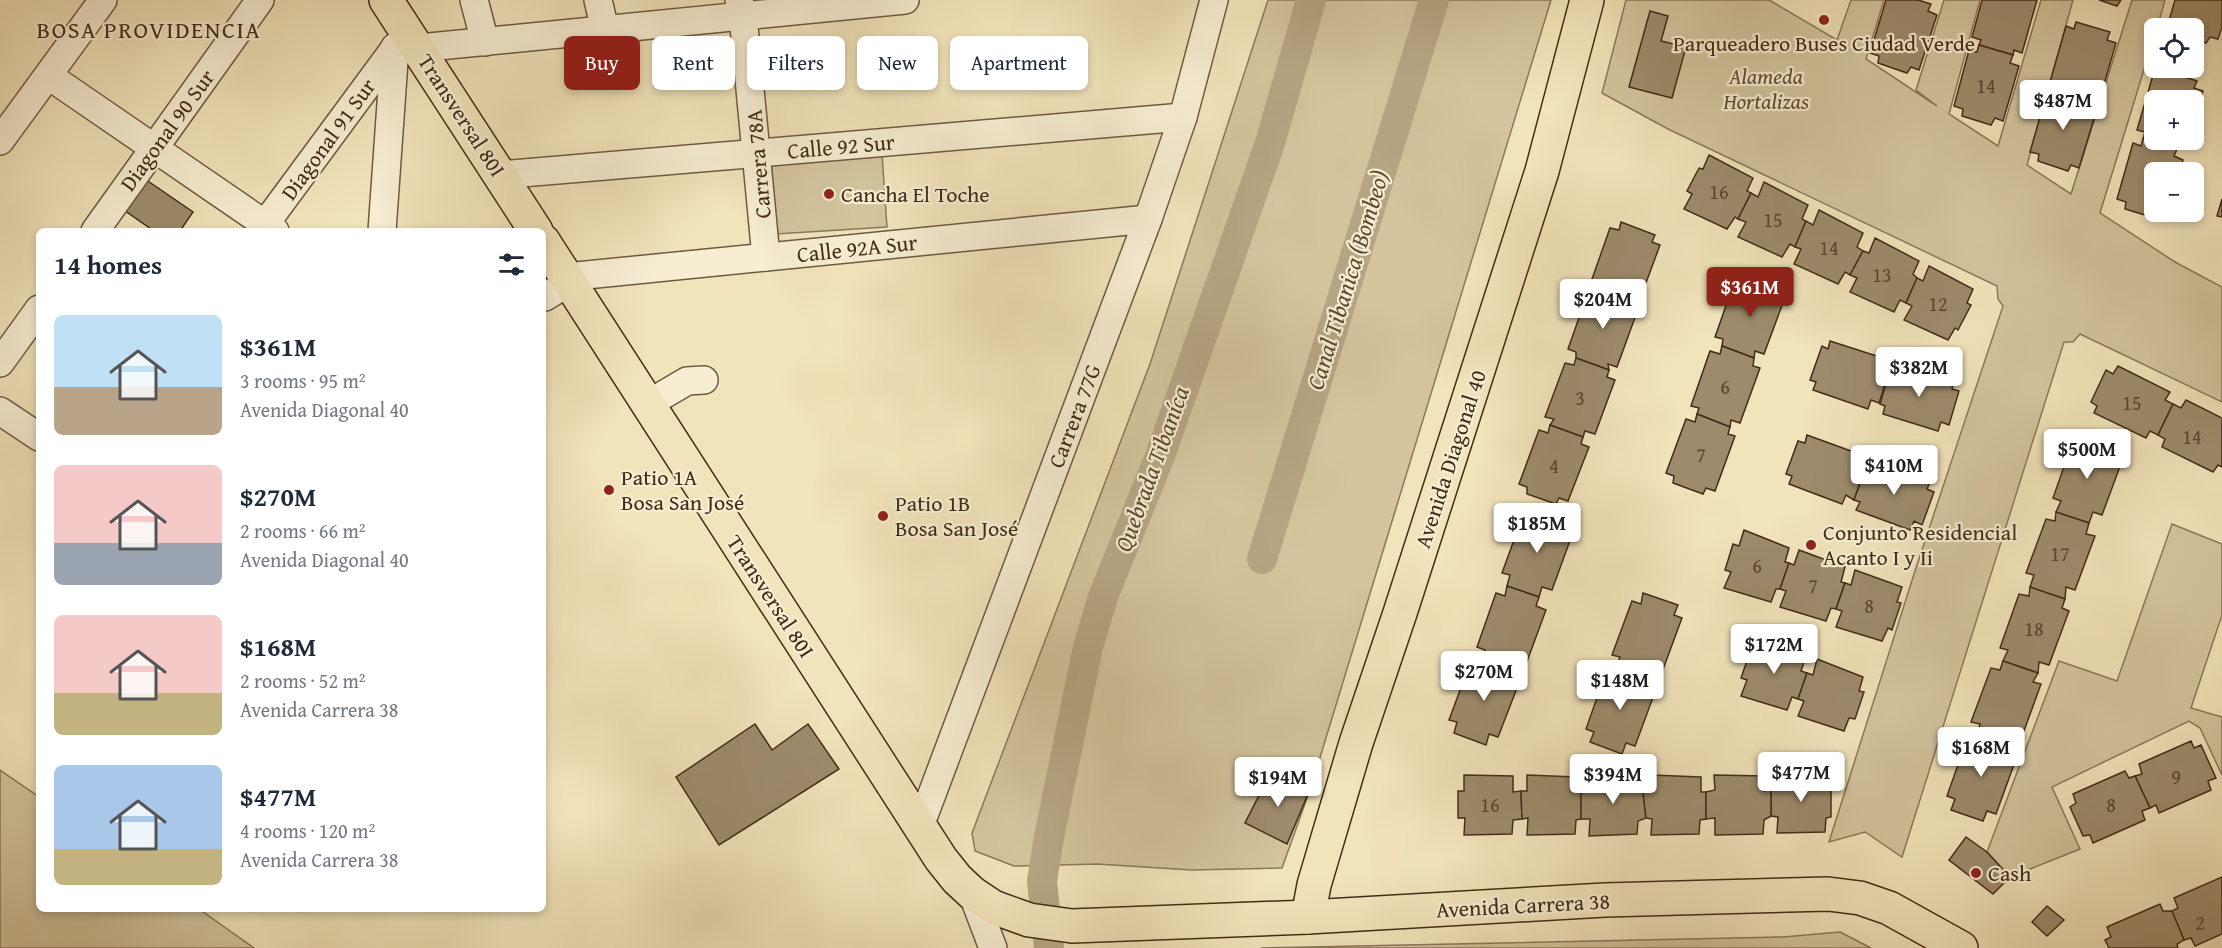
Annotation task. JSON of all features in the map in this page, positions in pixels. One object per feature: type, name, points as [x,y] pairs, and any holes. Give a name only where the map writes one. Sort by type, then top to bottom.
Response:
[{"type":"main road","name":"Avenida Diagonal 40","points":[[1308,916],[1314,885],[1356,743],[1400,614],[1542,171],[1587,0]]},
{"type":"main road","name":"Transversal 80I","points":[[399,28],[534,228]]},
{"type":"main road","name":"Transversal 80I","points":[[546,249],[560,285],[648,404],[941,859],[972,893],[993,907],[1029,920],[1072,926]]},
{"type":"main road","name":"Avenida Carrera 38","points":[[1072,926],[1605,900],[1828,894],[1860,898],[1888,908],[1961,948]]},
{"type":"street","points":[[0,141],[103,0]]},
{"type":"street","name":"Diagonal 90 Sur","points":[[97,228],[260,0]]},
{"type":"street","points":[[474,0],[485,42]]},
{"type":"street","points":[[598,0],[605,30]]},
{"type":"street","points":[[382,228],[399,28],[485,42],[605,30],[741,8],[905,0]]},
{"type":"street","name":"Carrera 77G","points":[[920,826],[1148,219],[1183,117],[1214,0]]},
{"type":"street","name":"Carrera 78A","points":[[741,8],[766,257]]},
{"type":"street","name":"Diagonal 91 Sur","points":[[268,228],[399,28]]},
{"type":"street","points":[[49,76],[266,228]]},
{"type":"street","name":"Calle 92 Sur","points":[[500,175],[1183,117]]},
{"type":"street","name":"Calle 92A Sur","points":[[560,285],[766,257],[1148,219]]},
{"type":"street","points":[[0,363],[36,313]]},
{"type":"street","points":[[648,404],[687,381],[704,380]]},
{"type":"street","points":[[0,411],[36,435]]},
{"type":"street","points":[[972,893],[993,948]]},
{"type":"green space","points":[[1268,0],[1551,0],[1311,787],[1282,868],[1192,870],[1097,864],[1014,866],[975,851],[972,833],[1150,364]]},
{"type":"green space","name":"Alameda Hortalizas","points":[[1626,0],[1769,0],[1837,40],[1851,0],[1884,0],[1866,59],[1937,106],[1916,90],[1944,0],[1980,0],[1949,114],[1998,146],[2041,0],[2073,0],[2027,165],[2071,194],[2132,0],[2165,0],[2160,18],[2144,18],[2144,70],[2100,213],[2175,262],[2222,287],[2222,402],[2080,334],[2073,342],[2064,342],[1902,857],[1865,832],[1829,842],[1914,574],[2003,306],[1998,299],[1997,286],[1668,129],[1602,93]]},
{"type":"green space","name":"Cancha El Toche","points":[[882,154],[887,227],[776,234],[771,161]]},
{"type":"green space","points":[[2172,524],[2222,544],[2222,615],[2191,708],[2222,717],[2222,775],[2200,728],[2189,721],[2052,787],[2080,849],[2010,877],[1987,852],[2059,661],[2117,681]]},
{"type":"green space","points":[[0,770],[36,795],[36,912],[203,912],[254,948],[0,948]]},
{"type":"green space","points":[[1840,932],[1871,948],[1261,948],[1783,937]]},
{"type":"building","points":[[1886,0],[1918,0],[1931,4],[1928,11],[1937,15],[1919,70],[1911,67],[1907,73],[1878,63],[1879,56],[1870,53]]},
{"type":"building","points":[[1982,0],[2037,0],[2022,53],[2014,50],[2013,55],[1979,45],[1981,40],[1972,37]]},
{"type":"building","points":[[2099,0],[2121,0],[2117,6]]},
{"type":"building","points":[[2175,0],[2222,0],[2222,27],[2218,39],[2210,37],[2206,43],[2204,42],[2204,18],[2170,18]]},
{"type":"building","points":[[1650,11],[1668,16],[1661,41],[1686,47],[1672,98],[1629,87]]},
{"type":"building","points":[[2076,22],[2110,32],[2107,40],[2116,43],[2100,98],[2091,95],[2090,102],[2056,92],[2058,84],[2050,82],[2066,26],[2074,29]]},
{"type":"building","points":[[1979,45],[2013,55],[2010,63],[2019,66],[2003,121],[1995,118],[1991,125],[1962,116],[1963,109],[1954,106],[1969,50],[1977,52]]},
{"type":"building","points":[[2152,78],[2188,78],[2197,81],[2194,88],[2200,90],[2149,90]]},
{"type":"building","points":[[2056,92],[2090,102],[2087,109],[2096,112],[2079,168],[2071,165],[2068,171],[2038,161],[2039,154],[2030,152],[2046,96],[2054,99]]},
{"type":"building","points":[[2144,106],[2144,132],[2137,130]]},
{"type":"building","points":[[2143,139],[2144,150],[2177,150],[2174,156],[2183,160],[2182,162],[2144,162],[2144,215],[2125,209],[2126,202],[2117,199],[2133,143],[2141,146]]},
{"type":"building","points":[[1709,155],[1753,178],[1747,191],[1751,193],[1738,219],[1735,217],[1727,229],[1684,209],[1692,194],[1687,191],[1699,168],[1703,169]]},
{"type":"building","points":[[142,177],[193,212],[182,228],[150,228],[121,208]]},
{"type":"building","points":[[1764,182],[1808,205],[1802,219],[1806,221],[1795,247],[1790,244],[1782,257],[1738,237],[1746,222],[1738,219],[1751,193],[1758,197]]},
{"type":"building","points":[[2222,199],[2222,217],[2217,216]]},
{"type":"building","points":[[1819,210],[1863,233],[1857,247],[1863,251],[1850,275],[1845,272],[1838,284],[1794,264],[1801,249],[1795,247],[1806,221],[1813,225]]},
{"type":"building","points":[[1621,222],[1655,235],[1652,242],[1660,245],[1640,299],[1634,297],[1632,303],[1599,290],[1599,284],[1591,282],[1610,228],[1619,230]]},
{"type":"building","points":[[1875,238],[1919,261],[1913,274],[1917,278],[1906,303],[1900,300],[1894,312],[1850,292],[1857,278],[1850,275],[1863,251],[1869,253]]},
{"type":"building","points":[[1929,266],[1973,289],[1967,303],[1971,305],[1958,330],[1955,328],[1948,340],[1904,320],[1912,306],[1906,303],[1917,278],[1923,281]]},
{"type":"building","points":[[1746,277],[1779,290],[1777,297],[1784,300],[1764,354],[1755,351],[1754,358],[1722,346],[1723,339],[1715,337],[1734,283],[1743,285]]},
{"type":"building","points":[[1599,290],[1632,303],[1630,309],[1637,312],[1617,367],[1608,364],[1609,370],[1576,358],[1576,352],[1568,349],[1587,295],[1597,298]]},
{"type":"building","points":[[1830,341],[1886,359],[1883,367],[1890,369],[1879,403],[1871,400],[1868,409],[1813,390],[1816,382],[1810,380],[1822,346],[1828,349]]},
{"type":"building","points":[[1722,346],[1754,358],[1753,366],[1760,368],[1740,423],[1731,420],[1730,427],[1697,414],[1699,408],[1691,406],[1710,351],[1720,354]]},
{"type":"building","points":[[1576,358],[1609,370],[1607,377],[1615,380],[1595,434],[1585,431],[1583,437],[1550,425],[1554,419],[1545,417],[1565,363],[1574,365]]},
{"type":"building","points":[[1899,364],[1954,381],[1952,389],[1959,391],[1949,425],[1941,422],[1938,431],[1883,414],[1885,406],[1880,404],[1890,370],[1896,372]]},
{"type":"building","points":[[2118,366],[2170,392],[2165,400],[2173,404],[2158,435],[2150,431],[2146,438],[2094,413],[2097,406],[2091,402],[2106,370],[2113,374]]},
{"type":"building","points":[[2186,400],[2222,418],[2222,467],[2218,465],[2213,472],[2162,447],[2165,439],[2158,435],[2173,404],[2181,408]]},
{"type":"building","points":[[1697,414],[1730,427],[1728,434],[1735,436],[1715,491],[1706,488],[1703,494],[1673,483],[1674,476],[1666,473],[1686,419],[1695,422]]},
{"type":"building","points":[[1550,425],[1583,437],[1581,444],[1589,447],[1568,501],[1559,498],[1556,504],[1527,494],[1527,487],[1519,484],[1539,430],[1548,433]]},
{"type":"building","points":[[1807,435],[1862,455],[1859,463],[1866,467],[1854,500],[1846,495],[1842,504],[1789,484],[1792,476],[1786,474],[1798,441],[1805,443]]},
{"type":"building","points":[[2083,437],[2118,449],[2114,458],[2122,461],[2102,515],[2093,512],[2089,523],[2056,512],[2061,501],[2053,498],[2072,444],[2081,447]]},
{"type":"building","points":[[1875,461],[1930,482],[1927,489],[1934,492],[1922,525],[1914,521],[1910,530],[1856,510],[1860,502],[1854,500],[1866,467],[1872,469]]},
{"type":"building","points":[[1533,511],[1568,523],[1564,533],[1572,535],[1552,590],[1542,587],[1539,597],[1507,586],[1510,575],[1502,573],[1522,518],[1531,521]]},
{"type":"building","points":[[2056,512],[2089,523],[2086,534],[2095,536],[2075,590],[2066,587],[2065,599],[2030,587],[2034,575],[2026,573],[2046,519],[2055,521]]},
{"type":"building","points":[[1744,530],[1789,548],[1785,562],[1789,563],[1780,589],[1776,589],[1771,602],[1724,588],[1731,572],[1725,570],[1733,544],[1739,546]]},
{"type":"building","points":[[1799,550],[1845,567],[1841,582],[1845,583],[1836,609],[1831,608],[1826,621],[1780,607],[1786,591],[1780,589],[1789,563],[1794,565]]},
{"type":"building","points":[[1855,570],[1902,587],[1897,602],[1901,603],[1892,630],[1888,628],[1882,641],[1836,627],[1842,611],[1836,609],[1845,583],[1851,585]]},
{"type":"building","points":[[1507,586],[1539,597],[1536,606],[1546,610],[1526,664],[1517,661],[1515,671],[1482,660],[1485,650],[1477,647],[1496,593],[1505,596]]},
{"type":"building","points":[[2030,587],[2065,599],[2062,608],[2069,611],[2049,665],[2039,662],[2038,673],[2003,661],[2008,650],[2000,648],[2019,594],[2029,596]]},
{"type":"building","points":[[1643,593],[1678,605],[1674,615],[1682,618],[1662,672],[1652,669],[1649,680],[1616,668],[1620,657],[1612,655],[1632,601],[1641,604]]},
{"type":"building","points":[[1759,639],[1806,656],[1801,671],[1807,673],[1798,699],[1792,697],[1787,710],[1741,696],[1747,680],[1741,678],[1750,652],[1755,654]]},
{"type":"building","points":[[1817,659],[1863,677],[1859,691],[1864,692],[1855,719],[1849,718],[1844,731],[1798,716],[1804,701],[1798,699],[1807,673],[1813,675]]},
{"type":"building","points":[[1482,660],[1515,671],[1511,680],[1519,683],[1498,737],[1489,734],[1486,745],[1454,733],[1457,722],[1449,720],[1469,666],[1478,668]]},
{"type":"building","points":[[2003,661],[2038,673],[2033,682],[2041,684],[2021,739],[2012,736],[2011,746],[1977,735],[1980,724],[1971,722],[1991,668],[2000,670]]},
{"type":"building","points":[[1616,668],[1649,680],[1648,689],[1655,692],[1635,746],[1626,743],[1622,754],[1590,742],[1594,732],[1586,729],[1605,675],[1615,678]]},
{"type":"building","points":[[755,724],[772,750],[808,724],[839,769],[719,845],[676,777]]},
{"type":"building","points":[[1977,735],[2011,746],[2009,757],[2016,759],[1996,814],[1987,811],[1983,821],[1951,810],[1955,799],[1947,796],[1966,742],[1976,745]]},
{"type":"building","points":[[2191,741],[2194,748],[2201,745],[2216,778],[2208,781],[2211,790],[2159,813],[2156,805],[2150,808],[2135,776],[2142,774],[2139,764]]},
{"type":"building","points":[[2125,771],[2129,778],[2135,776],[2150,808],[2142,811],[2145,820],[2093,843],[2090,835],[2083,836],[2070,807],[2076,803],[2073,794]]},
{"type":"building","points":[[1777,773],[1826,774],[1826,790],[1831,790],[1831,817],[1826,818],[1825,832],[1777,833],[1778,817],[1771,816],[1771,788],[1777,789]]},
{"type":"building","points":[[1270,774],[1311,787],[1287,844],[1245,823]]},
{"type":"building","points":[[1464,775],[1513,776],[1513,792],[1521,791],[1522,819],[1513,820],[1512,834],[1464,835],[1465,818],[1458,818],[1458,791],[1464,791]]},
{"type":"building","points":[[1527,775],[1576,777],[1576,792],[1581,792],[1581,819],[1576,820],[1575,834],[1527,835],[1528,818],[1522,819],[1521,791],[1527,791]]},
{"type":"building","points":[[1589,775],[1638,777],[1639,792],[1643,792],[1646,818],[1638,821],[1637,834],[1589,836],[1590,819],[1581,819],[1581,792],[1590,791]]},
{"type":"building","points":[[1651,775],[1701,777],[1701,792],[1706,792],[1706,819],[1700,820],[1699,834],[1651,835],[1652,819],[1646,818],[1643,792],[1652,791]]},
{"type":"building","points":[[1714,775],[1764,776],[1764,791],[1771,788],[1771,816],[1764,820],[1763,834],[1715,835],[1715,818],[1706,819],[1706,792],[1715,790]]},
{"type":"building","points":[[1966,837],[1987,852],[2010,877],[1993,894],[1949,860]]},
{"type":"building","points":[[2222,877],[2222,934],[2195,946],[2191,938],[2184,940],[2172,911],[2178,908],[2174,898]]},
{"type":"building","points":[[2160,904],[2163,911],[2172,911],[2184,940],[2177,944],[2178,948],[2109,948],[2105,940],[2111,937],[2107,927]]},
{"type":"building","points":[[2047,906],[2064,920],[2047,936],[2032,922]]},
{"type":"waterway","name":"Quebrada Tibaníca","points":[[1049,948],[1042,881],[1088,647],[1103,597],[1160,456],[1270,143],[1311,0]]},
{"type":"waterway","name":"Canal Tibanica (Bombeo)","points":[[1262,559],[1434,0]]},
{"type":"place","name":"Parqueadero Buses Ciudad Verde","points":[[1824,20]]},
{"type":"place","name":"Cancha El Toche","points":[[829,194]]},
{"type":"place","name":"Patio 1A Bosa San José","points":[[609,490]]},
{"type":"place","name":"Patio 1B Bosa San José","points":[[883,516]]},
{"type":"place","name":"Conjunto Residencial Acanto I y Ii","points":[[1811,545]]},
{"type":"place","name":"Cash","points":[[1976,873]]},
{"type":"district","name":"BOSA PROVIDENCIA","points":[[149,30]]}]
